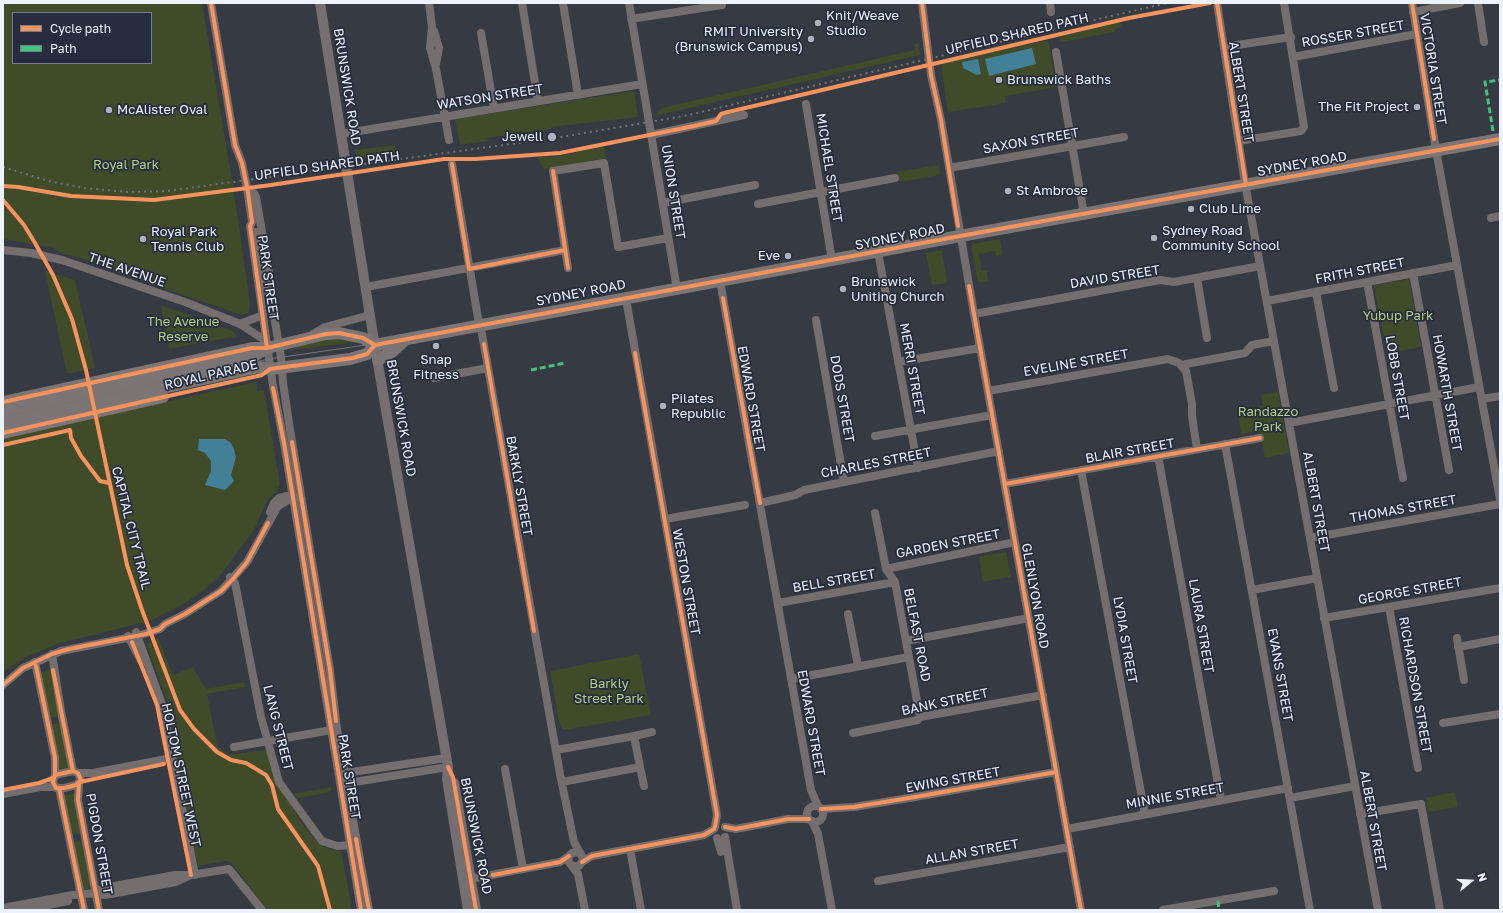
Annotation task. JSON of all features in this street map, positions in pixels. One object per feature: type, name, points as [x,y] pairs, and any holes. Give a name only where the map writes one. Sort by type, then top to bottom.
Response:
[{"type":"highway","name":"SYDNEY ROAD","points":[[375,345],[480,327],[960,236],[1500,139]]},
{"type":"highway","name":"ROYAL PARADE","points":[[3,413],[91,398],[177,380],[252,348],[267,345],[279,345],[326,334],[339,333],[366,339],[375,345],[367,354],[353,358],[282,368],[270,369],[259,367],[177,380],[91,398],[3,432]]},
{"type":"highway","points":[[378,360],[393,351],[405,340]]},
{"type":"highway","name":"ROYAL PARADE","points":[[3,402],[91,398]]},
{"type":"highway","name":"ROYAL PARADE","points":[[3,423],[22,424]]},
{"type":"main road","name":"BRUNSWICK ROAD","points":[[320,3],[375,345],[447,762],[453,777],[467,879],[468,910]]},
{"type":"main road","name":"BRUNSWICK ROAD","points":[[467,879],[476,910]]},
{"type":"street","points":[[429,3],[432,26],[430,45],[436,68],[449,140]]},
{"type":"street","points":[[522,3],[538,101]]},
{"type":"street","points":[[563,3],[578,94]]},
{"type":"street","name":"UNION STREET","points":[[630,3],[631,19],[677,289]]},
{"type":"street","name":"GLENLYON ROAD","points":[[922,3],[935,65],[941,120],[960,236],[1081,910]]},
{"type":"street","points":[[1050,3],[1051,12]]},
{"type":"street","name":"ALBERT STREET","points":[[1217,3],[1260,266],[1378,910]]},
{"type":"street","points":[[1239,141],[1304,129],[1291,37],[1284,3]]},
{"type":"street","name":"VICTORIA STREET","points":[[1412,3],[1436,150],[1500,499]]},
{"type":"street","points":[[1413,12],[1460,3]]},
{"type":"street","points":[[1478,3],[1484,42]]},
{"type":"street","name":"PARK STREET","points":[[212,4],[233,128],[244,160],[242,163],[248,192],[252,222],[250,226],[270,369],[285,424]]},
{"type":"street","points":[[631,19],[722,5]]},
{"type":"street","points":[[481,33],[494,108]]},
{"type":"street","name":"ROSSER STREET","points":[[1293,57],[1417,34]]},
{"type":"street","points":[[1224,47],[1291,37]]},
{"type":"street","points":[[1056,52],[1084,214]]},
{"type":"street","name":"WATSON STREET","points":[[341,134],[642,84]]},
{"type":"street","name":"MICHAEL STREET","points":[[806,104],[832,260]]},
{"type":"street","points":[[651,135],[744,115]]},
{"type":"street","name":"SAXON STREET","points":[[949,168],[1124,137]]},
{"type":"street","points":[[568,268],[553,171],[604,163],[618,247],[668,238]]},
{"type":"street","name":"BARKLY STREET","points":[[452,164],[469,269],[574,842],[575,859]]},
{"type":"street","points":[[758,204],[895,178]]},
{"type":"street","points":[[663,202],[755,185]]},
{"type":"street","name":"PARK STREET","points":[[248,192],[254,193],[256,197],[273,293],[268,294]]},
{"type":"street","points":[[1491,218],[1500,216]]},
{"type":"street","name":"PARK STREET","points":[[252,222],[256,227],[279,345],[282,368],[285,424],[353,845],[360,910]]},
{"type":"street","name":"THE AVENUE","points":[[3,250],[34,254],[62,260],[185,302],[240,324],[267,345]]},
{"type":"street","points":[[366,287],[565,250]]},
{"type":"street","name":"MERRI STREET","points":[[878,252],[918,468]]},
{"type":"street","name":"FRITH STREET","points":[[1267,301],[1457,265]]},
{"type":"street","name":"DAVID STREET","points":[[974,314],[1160,280],[1174,282],[1260,266]]},
{"type":"street","name":"HOWARTH STREET","points":[[1413,273],[1449,470]]},
{"type":"street","points":[[1197,278],[1207,338]]},
{"type":"street","name":"EDWARD STREET","points":[[720,281],[832,910]]},
{"type":"street","name":"LOBB STREET","points":[[1367,282],[1403,478]]},
{"type":"street","points":[[1316,292],[1334,388]]},
{"type":"street","name":"WESTON STREET","points":[[626,299],[720,832],[736,910]]},
{"type":"street","points":[[240,324],[262,315]]},
{"type":"street","name":"ROYAL PARADE","points":[[307,338],[325,327],[370,315]]},
{"type":"street","name":"DODS STREET","points":[[816,320],[844,482]]},
{"type":"street","points":[[1197,449],[1192,416],[1192,404],[1186,372],[1183,366],[1186,364],[1245,353],[1252,345],[1274,341]]},
{"type":"street","points":[[898,362],[980,348]]},
{"type":"street","name":"EVELINE STREET","points":[[988,392],[1168,359],[1183,366]]},
{"type":"street","points":[[434,378],[488,368]]},
{"type":"street","points":[[1289,423],[1479,387]]},
{"type":"street","points":[[1482,399],[1500,396]]},
{"type":"street","points":[[875,436],[992,415]]},
{"type":"street","name":"BLAIR STREET","points":[[1005,484],[1260,438]]},
{"type":"street","name":"EVANS STREET","points":[[1225,444],[1310,910]]},
{"type":"street","name":"CHARLES STREET","points":[[760,503],[796,495],[804,490],[999,451]]},
{"type":"street","name":"LAURA STREET","points":[[1158,456],[1221,800]]},
{"type":"street","name":"LYDIA STREET","points":[[1081,470],[1145,814]]},
{"type":"street","points":[[5,683],[52,656],[160,629],[165,624],[206,600],[231,577],[259,540],[268,523],[270,512],[276,500],[286,496],[297,497]]},
{"type":"street","name":"THOMAS STREET","points":[[1310,538],[1500,504]]},
{"type":"street","points":[[665,519],[745,505]]},
{"type":"street","name":"BELFAST ROAD","points":[[875,513],[886,569],[895,582],[920,717]]},
{"type":"street","name":"GARDEN STREET","points":[[886,569],[1015,542]]},
{"type":"street","name":"LANG STREET","points":[[231,577],[261,718],[279,782],[316,835],[322,841],[332,846],[353,845]]},
{"type":"street","points":[[1252,590],[1317,578]]},
{"type":"street","name":"BELL STREET","points":[[778,603],[895,582]]},
{"type":"street","name":"GEORGE STREET","points":[[1324,618],[1500,588]]},
{"type":"street","name":"RICHARDSON STREET","points":[[1389,607],[1418,768]]},
{"type":"street","points":[[848,614],[858,666]]},
{"type":"street","points":[[906,641],[1029,618]]},
{"type":"street","name":"HOLTOM STREET WEST","points":[[131,636],[162,704],[193,875]]},
{"type":"street","points":[[1457,638],[1464,680]]},
{"type":"street","points":[[1458,647],[1500,639]]},
{"type":"street","name":"PIGDON STREET","points":[[52,656],[62,719],[78,777],[78,800],[99,910]]},
{"type":"street","points":[[791,678],[909,656]]},
{"type":"street","name":"PIGDON STREET","points":[[36,664],[55,758],[53,782],[58,788],[84,910]]},
{"type":"street","name":"BANK STREET","points":[[853,733],[918,720],[920,717],[1043,695]]},
{"type":"street","points":[[1443,723],[1500,714]]},
{"type":"street","points":[[48,721],[62,719]]},
{"type":"street","points":[[234,747],[334,729]]},
{"type":"street","name":"PARK STREET","points":[[334,729],[345,773],[343,784]]},
{"type":"street","points":[[556,750],[652,732]]},
{"type":"street","points":[[634,736],[644,786]]},
{"type":"street","points":[[3,790],[39,783],[54,777],[78,777],[93,773],[171,760]]},
{"type":"street","points":[[345,773],[447,762]]},
{"type":"street","points":[[343,784],[447,762]]},
{"type":"street","points":[[562,782],[640,767]]},
{"type":"street","points":[[504,769],[523,869]]},
{"type":"street","name":"EWING STREET","points":[[575,859],[815,814],[1056,772]]},
{"type":"street","name":"PIGDON STREET","points":[[58,788],[72,787],[78,777]]},
{"type":"street","points":[[1290,798],[1355,786]]},
{"type":"street","points":[[3,794],[40,787],[58,788]]},
{"type":"street","name":"MINNIE STREET","points":[[1067,829],[1288,788]]},
{"type":"street","points":[[1360,814],[1421,804],[1440,910]]},
{"type":"street","name":"WESTON STREET","points":[[720,832],[720,846],[731,910]]},
{"type":"street","name":"PARK STREET","points":[[353,845],[369,910]]},
{"type":"street","name":"ALLAN STREET","points":[[878,881],[1070,847]]},
{"type":"street","points":[[630,849],[641,910]]},
{"type":"street","points":[[467,879],[575,859],[585,910]]},
{"type":"street","points":[[3,908],[73,895],[96,893],[104,888],[175,875],[193,875],[229,869],[262,910]]},
{"type":"street","points":[[1162,910],[1274,891]]},
{"type":"street","points":[[23,910],[74,900],[81,895]]},
{"type":"green space","name":"Royal Park","points":[[3,3],[202,3],[233,186],[250,303],[249,312],[242,315],[136,279],[80,258],[61,253],[53,248],[3,239]]},
{"type":"green space","points":[[1120,22],[1121,27],[1115,29],[1115,32],[1061,42],[1060,37]]},
{"type":"green space","name":"Brunswick Baths","points":[[1048,40],[1056,87],[1005,96],[1006,103],[948,112],[941,63]]},
{"type":"green space","points":[[919,43],[920,55],[654,116],[662,108],[915,50],[914,44]]},
{"type":"green space","points":[[634,91],[638,117],[551,127],[551,129],[487,138],[488,141],[460,145],[455,119]]},
{"type":"green space","points":[[395,145],[397,154],[359,159],[355,150]]},
{"type":"green space","points":[[604,146],[606,158],[543,169],[537,157],[556,157]]},
{"type":"green space","points":[[939,165],[940,175],[899,182],[897,172]]},
{"type":"green space","points":[[1000,239],[1002,255],[996,256],[995,251],[979,254],[982,271],[987,271],[988,281],[978,283],[971,246],[973,244]]},
{"type":"green space","points":[[942,250],[947,283],[932,285],[926,253]]},
{"type":"green space","points":[[45,271],[75,280],[95,368],[67,374]]},
{"type":"green space","name":"Yubup Park","points":[[1409,279],[1421,347],[1387,353],[1374,286]]},
{"type":"green space","name":"The Avenue Reserve","points":[[161,305],[232,331],[237,336],[169,349]]},
{"type":"green space","points":[[327,337],[359,342],[292,350],[299,345]]},
{"type":"green space","points":[[256,382],[257,391],[264,390],[280,484],[277,491],[266,503],[254,530],[222,573],[204,590],[187,602],[150,621],[57,644],[28,656],[3,672],[3,438]]},
{"type":"green space","name":"Randazzo Park","points":[[1278,392],[1289,453],[1265,458],[1260,431],[1241,434],[1238,410],[1263,406],[1261,395]]},
{"type":"green space","points":[[1006,552],[1011,577],[983,582],[979,557]]},
{"type":"green space","points":[[158,638],[173,675],[193,667],[206,689],[244,682],[245,687],[207,694],[217,745],[228,755],[267,750],[277,782],[301,822],[319,844],[333,850],[341,851],[352,910],[267,910],[231,862],[225,861],[198,866],[177,760],[170,708],[146,644]]},
{"type":"green space","name":"Barkly Street Park","points":[[639,654],[651,715],[563,730],[559,722],[550,671]]},
{"type":"green space","points":[[51,669],[58,717],[50,718],[40,673]]},
{"type":"green space","points":[[60,723],[70,768],[61,770],[58,768],[52,724]]},
{"type":"green space","points":[[331,787],[331,792],[297,798],[294,794]]},
{"type":"green space","points":[[1455,792],[1458,807],[1428,812],[1426,798]]},
{"type":"green space","points":[[75,793],[80,834],[73,835],[63,796]]},
{"type":"green space","points":[[84,840],[92,888],[82,890],[74,842]]},
{"type":"water","points":[[1032,48],[1036,64],[989,76],[985,59]]},
{"type":"water","points":[[978,59],[981,74],[977,75],[963,68],[962,62]]},
{"type":"water","points":[[199,439],[225,439],[231,443],[236,457],[231,475],[234,481],[225,490],[205,485],[211,471],[211,461],[205,453],[198,450]]},
{"type":"tram line","points":[[3,417],[269,359],[387,342],[1169,196],[1500,137]]},
{"type":"railway","points":[[3,167],[48,181],[84,188],[128,192],[167,191],[555,138],[684,116],[1167,3]]},
{"type":"marked path","points":[[1493,131],[1485,82],[1500,80]]},
{"type":"marked path","points":[[531,370],[565,363]]},
{"type":"marked path","points":[[1218,901],[1219,910]]},
{"type":"cycle path","points":[[211,3],[235,145],[242,163],[248,192],[252,222],[250,226],[267,348]]},
{"type":"cycle path","points":[[922,3],[931,75],[941,120],[958,226]]},
{"type":"cycle path","name":"UPFIELD SHARED PATH","points":[[3,186],[71,196],[154,200],[271,185],[444,159],[475,159],[560,153],[716,121],[721,114],[724,113],[1129,18],[1210,3]]},
{"type":"cycle path","points":[[1217,3],[1246,185]]},
{"type":"cycle path","points":[[1412,3],[1434,139]]},
{"type":"cycle path","points":[[375,345],[960,236],[1500,139]]},
{"type":"cycle path","points":[[452,164],[469,269],[565,250]]},
{"type":"cycle path","points":[[553,171],[568,268]]},
{"type":"cycle path","name":"CAPITAL CITY TRAIL","points":[[3,200],[24,225],[35,243],[53,275],[72,319],[86,370],[127,565],[142,610],[180,710],[194,729],[217,752],[231,760],[246,763],[266,775],[272,785],[278,809],[318,866],[330,910]]},
{"type":"cycle path","points":[[969,286],[1081,910]]},
{"type":"cycle path","points":[[723,298],[760,503]]},
{"type":"cycle path","points":[[3,402],[252,348],[267,348],[326,334],[339,333],[363,338],[375,345]]},
{"type":"cycle path","points":[[484,344],[534,631]]},
{"type":"cycle path","points":[[3,433],[262,375],[270,369],[353,358],[367,354],[375,345]]},
{"type":"cycle path","points":[[635,353],[717,815],[715,827]]},
{"type":"cycle path","points":[[273,388],[284,443],[361,910]]},
{"type":"cycle path","name":"CAPITAL CITY TRAIL","points":[[3,445],[70,430],[71,438],[81,456],[100,481],[109,483]]},
{"type":"cycle path","points":[[1005,484],[1260,438]]},
{"type":"cycle path","points":[[292,442],[330,670],[336,721]]},
{"type":"cycle path","points":[[3,685],[23,668],[52,654],[69,649],[146,634],[160,629],[165,624],[185,614],[221,591],[233,579],[247,562],[268,523]]},
{"type":"cycle path","points":[[132,642],[157,705],[191,875]]},
{"type":"cycle path","points":[[36,666],[55,758],[55,775],[53,782],[56,788],[64,788],[76,785],[81,780],[78,773],[73,771],[55,775]]},
{"type":"cycle path","points":[[53,670],[73,771]]},
{"type":"cycle path","points":[[80,782],[164,764]]},
{"type":"cycle path","points":[[448,767],[453,777],[476,910]]},
{"type":"cycle path","points":[[821,809],[854,807],[1056,772]]},
{"type":"cycle path","points":[[3,790],[39,783],[53,778]]},
{"type":"cycle path","points":[[79,783],[78,800],[99,910]]},
{"type":"cycle path","points":[[59,788],[84,910]]},
{"type":"cycle path","points":[[725,827],[736,829],[788,819],[809,819]]},
{"type":"cycle path","points":[[582,862],[592,856],[704,835],[714,829]]},
{"type":"cycle path","points":[[356,839],[369,910]]},
{"type":"cycle path","points":[[493,875],[560,862],[569,856]]},
{"type":"place","name":"Knit/Weave Studio","points":[[818,23]]},
{"type":"place","name":"RMIT University (Brunswick Campus)","points":[[811,39]]},
{"type":"place","name":"Brunswick Baths","points":[[999,80]]},
{"type":"place","name":"The Fit Project","points":[[1417,107]]},
{"type":"place","name":"McAlister Oval","points":[[109,110]]},
{"type":"place","name":"Jewell","points":[[552,137]]},
{"type":"place","name":"St Ambrose","points":[[1008,191]]},
{"type":"place","name":"Club Lime","points":[[1191,209]]},
{"type":"place","name":"Sydney Road Community School","points":[[1154,238]]},
{"type":"place","name":"Royal Park Tennis Club","points":[[143,239]]},
{"type":"place","name":"Eve","points":[[788,256]]},
{"type":"place","name":"Brunswick Uniting Church","points":[[843,289]]},
{"type":"place","name":"Snap Fitness","points":[[436,346]]},
{"type":"place","name":"Pilates Republic","points":[[663,406]]}]
